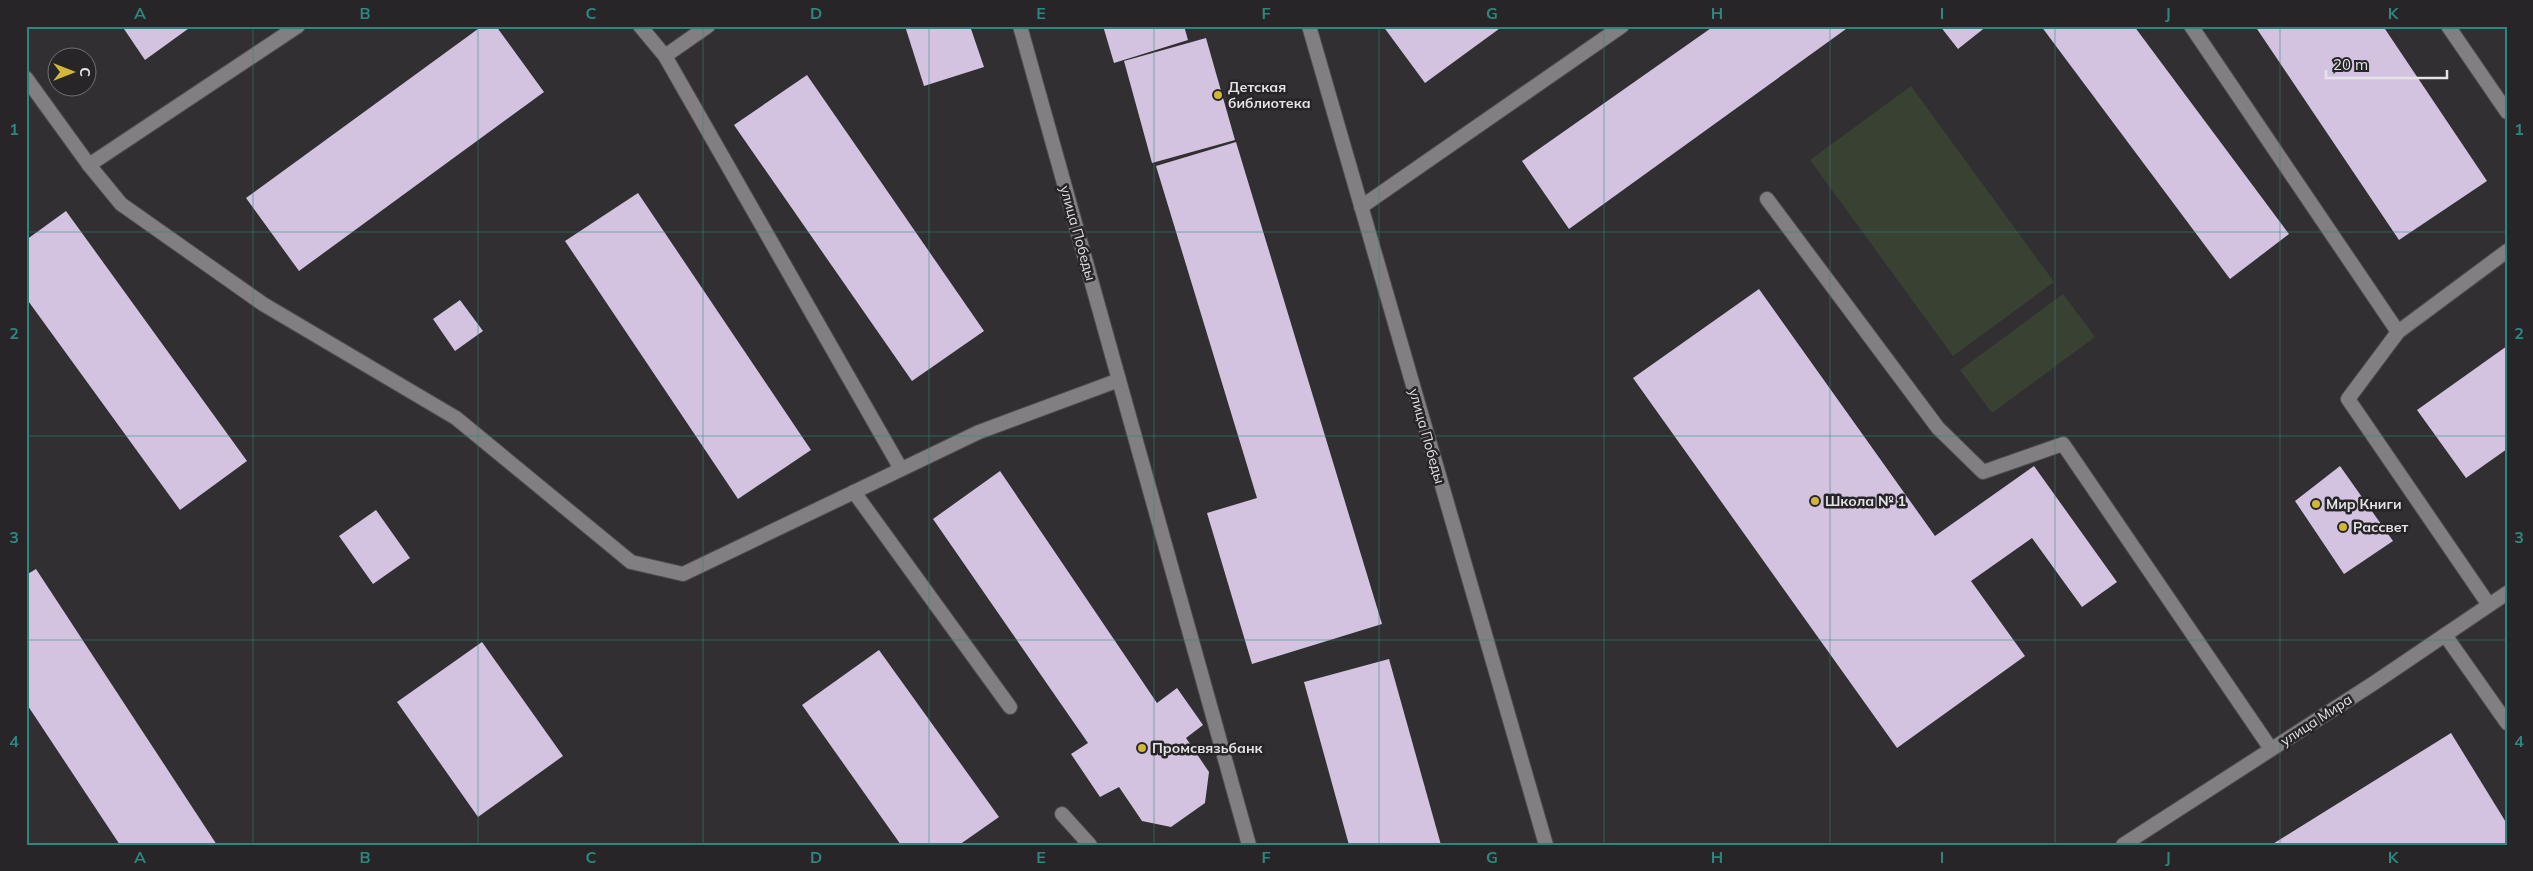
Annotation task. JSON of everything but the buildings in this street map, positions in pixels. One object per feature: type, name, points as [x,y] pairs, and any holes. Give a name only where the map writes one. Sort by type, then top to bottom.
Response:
[{"type":"street","points":[[89,165],[298,26]]},
{"type":"street","points":[[640,26],[665,56],[902,469]]},
{"type":"street","points":[[665,56],[708,26]]},
{"type":"street","name":"улица Победы","points":[[1020,26],[1249,845]]},
{"type":"street","name":"улица Победы","points":[[1308,26],[1546,845]]},
{"type":"street","points":[[1361,207],[1622,26]]},
{"type":"street","points":[[2191,26],[2398,332]]},
{"type":"street","points":[[2448,26],[2507,112]]},
{"type":"street","points":[[26,78],[89,165],[121,204],[263,304],[456,418],[631,562],[683,574],[979,432],[1119,380]]},
{"type":"street","points":[[1767,200],[1938,428],[1983,472],[2063,444],[2271,749]]},
{"type":"street","points":[[2489,605],[2348,399],[2398,332],[2507,251]]},
{"type":"street","points":[[854,492],[1010,707]]},
{"type":"street","name":"улица Мира","points":[[2123,845],[2507,593]]},
{"type":"street","points":[[2445,635],[2507,723]]},
{"type":"street","points":[[1062,814],[1090,845]]},
{"type":"green space","points":[[1911,86],[2054,282],[1953,356],[1810,160]]},
{"type":"green space","points":[[2063,294],[2095,337],[1992,413],[1960,370]]},
{"type":"place","name":"Детская библиотека","points":[[1218,95]]},
{"type":"place","name":"Школа № 1","points":[[1815,501]]},
{"type":"place","name":"Мир Книги","points":[[2316,504]]},
{"type":"place","name":"Рассвет","points":[[2343,527]]},
{"type":"place","name":"Промсвязьбанк","points":[[1142,748]]}]
